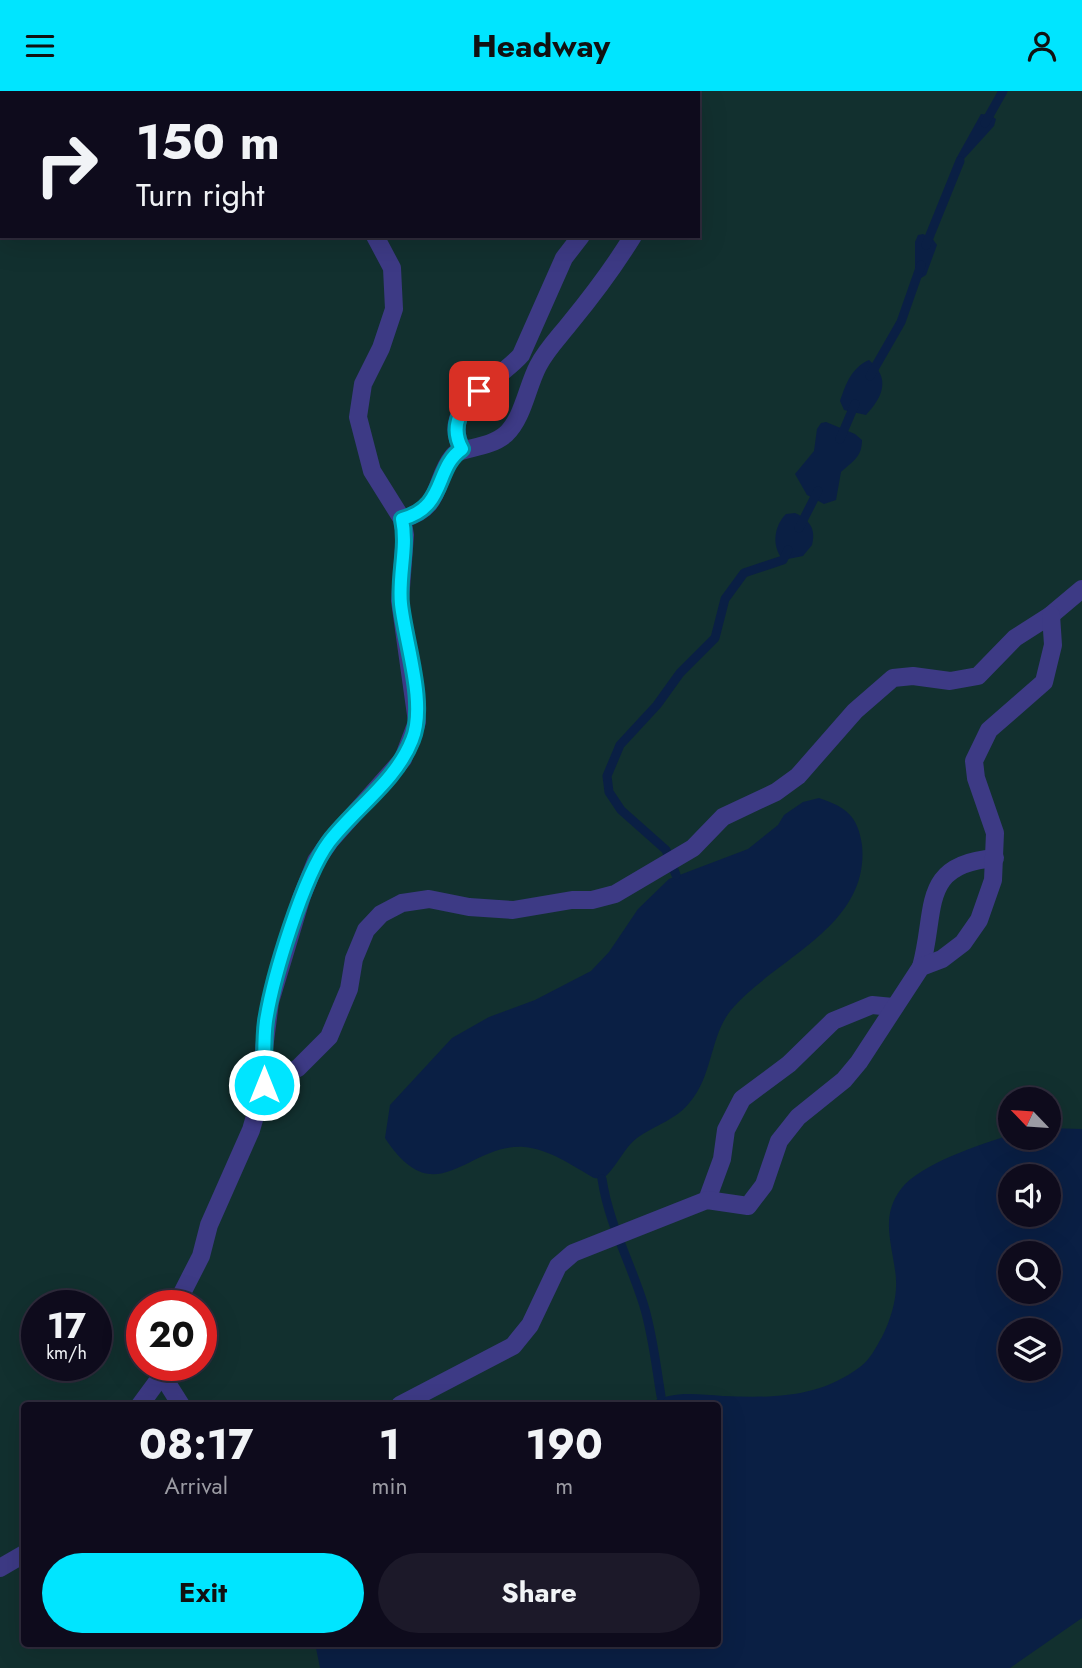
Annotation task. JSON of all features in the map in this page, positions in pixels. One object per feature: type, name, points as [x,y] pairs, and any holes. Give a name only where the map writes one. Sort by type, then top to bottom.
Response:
[{"type":"lane","points":[[184,1290],[201,1256],[209,1224],[251,1131],[264,1085],[266,1024],[270,1002],[302,896],[316,861],[337,833],[403,759],[414,737],[416,697],[400,601],[405,535],[402,519],[372,471],[358,417],[363,384],[381,348],[394,309],[392,268],[376,238]]},
{"type":"lane","points":[[462,449],[456,425],[460,413],[469,400],[521,355],[564,258],[579,238]]},
{"type":"lane","points":[[402,519],[426,506],[441,486],[454,455],[462,449],[475,450],[491,444],[508,432],[544,356],[612,270],[632,238]]},
{"type":"lane","points":[[264,1085],[298,1068],[329,1037],[349,989],[354,959],[366,930],[381,914],[402,903],[429,899],[493,910],[592,900],[615,894],[693,848],[723,817],[775,792],[798,776],[855,711],[893,678],[913,676],[950,681],[978,676],[1016,638],[1051,615],[1082,589]]},
{"type":"lane","points":[[921,967],[942,959],[963,943],[979,920],[993,880],[995,833],[976,778],[974,761],[989,730],[1044,682],[1053,645],[1051,615]]},
{"type":"lane","points":[[406,1402],[513,1346],[530,1325],[558,1266],[583,1247],[707,1200],[748,1206],[764,1185],[779,1142],[798,1117],[844,1080],[859,1062],[921,967],[939,883],[958,864],[995,858]]},
{"type":"lane","points":[[707,1200],[722,1159],[726,1130],[742,1099],[789,1064],[833,1021],[872,1005],[893,1007]]},
{"type":"lane","points":[[142,1402],[155,1381]]},
{"type":"lane","points":[[168,1381],[179,1402]]},
{"type":"lane","points":[[0,1568],[21,1556]]},
{"type":"green space","points":[[700,91],[1082,91],[1082,1668],[0,1668],[0,238],[700,238]]},
{"type":"water","points":[[981,114],[996,119],[994,126],[954,170],[957,157]]},
{"type":"water","points":[[918,235],[932,238],[937,245],[926,275],[921,278],[915,272],[915,242]]},
{"type":"water","points":[[869,360],[876,367],[882,381],[877,401],[866,415],[844,410],[840,401],[847,383],[853,372]]},
{"type":"water","points":[[826,422],[855,434],[862,440],[862,446],[859,455],[841,472],[836,500],[824,504],[807,495],[795,474],[814,451],[817,429],[821,423]]},
{"type":"water","points":[[795,513],[811,526],[812,545],[803,556],[783,560],[777,549],[777,530],[786,514]]},
{"type":"water","points":[[819,798],[837,805],[849,814],[860,835],[860,873],[851,898],[836,920],[816,939],[750,991],[731,1010],[719,1032],[698,1091],[684,1108],[637,1138],[602,1179],[594,1178],[552,1155],[524,1147],[504,1149],[436,1174],[420,1172],[403,1161],[385,1138],[390,1105],[452,1038],[489,1017],[535,1000],[591,971],[609,952],[638,909],[669,879],[748,849],[778,825],[784,815],[803,802]]},
{"type":"water","points":[[1061,1128],[1082,1129],[1082,1618],[1010,1668],[320,1668],[316,1647],[721,1647],[721,1402],[651,1402],[683,1394],[760,1397],[795,1394],[828,1385],[860,1367],[870,1357],[882,1337],[894,1305],[896,1279],[889,1218],[895,1199],[901,1189],[922,1171],[998,1139],[998,1150],[1061,1150]]},
{"type":"waterway","points":[[985,123],[1003,91]]},
{"type":"waterway","points":[[926,245],[960,161]]},
{"type":"waterway","points":[[870,376],[901,322],[921,265]]},
{"type":"waterway","points":[[840,439],[855,404]]},
{"type":"waterway","points":[[799,528],[818,491]]},
{"type":"waterway","points":[[676,875],[666,850],[621,810],[609,792],[607,776],[620,745],[657,705],[680,673],[715,638],[725,599],[744,573],[783,560],[788,550]]},
{"type":"waterway","points":[[602,1179],[615,1228],[647,1317],[661,1396]]},
{"type":"route","points":[[264,1085],[264,1049],[270,1002],[302,896],[316,861],[351,816],[403,759],[414,737],[417,722],[416,697],[400,601],[405,552],[402,519],[426,506],[441,486],[454,455],[462,449],[457,440],[456,425],[460,413],[479,391]]}]
